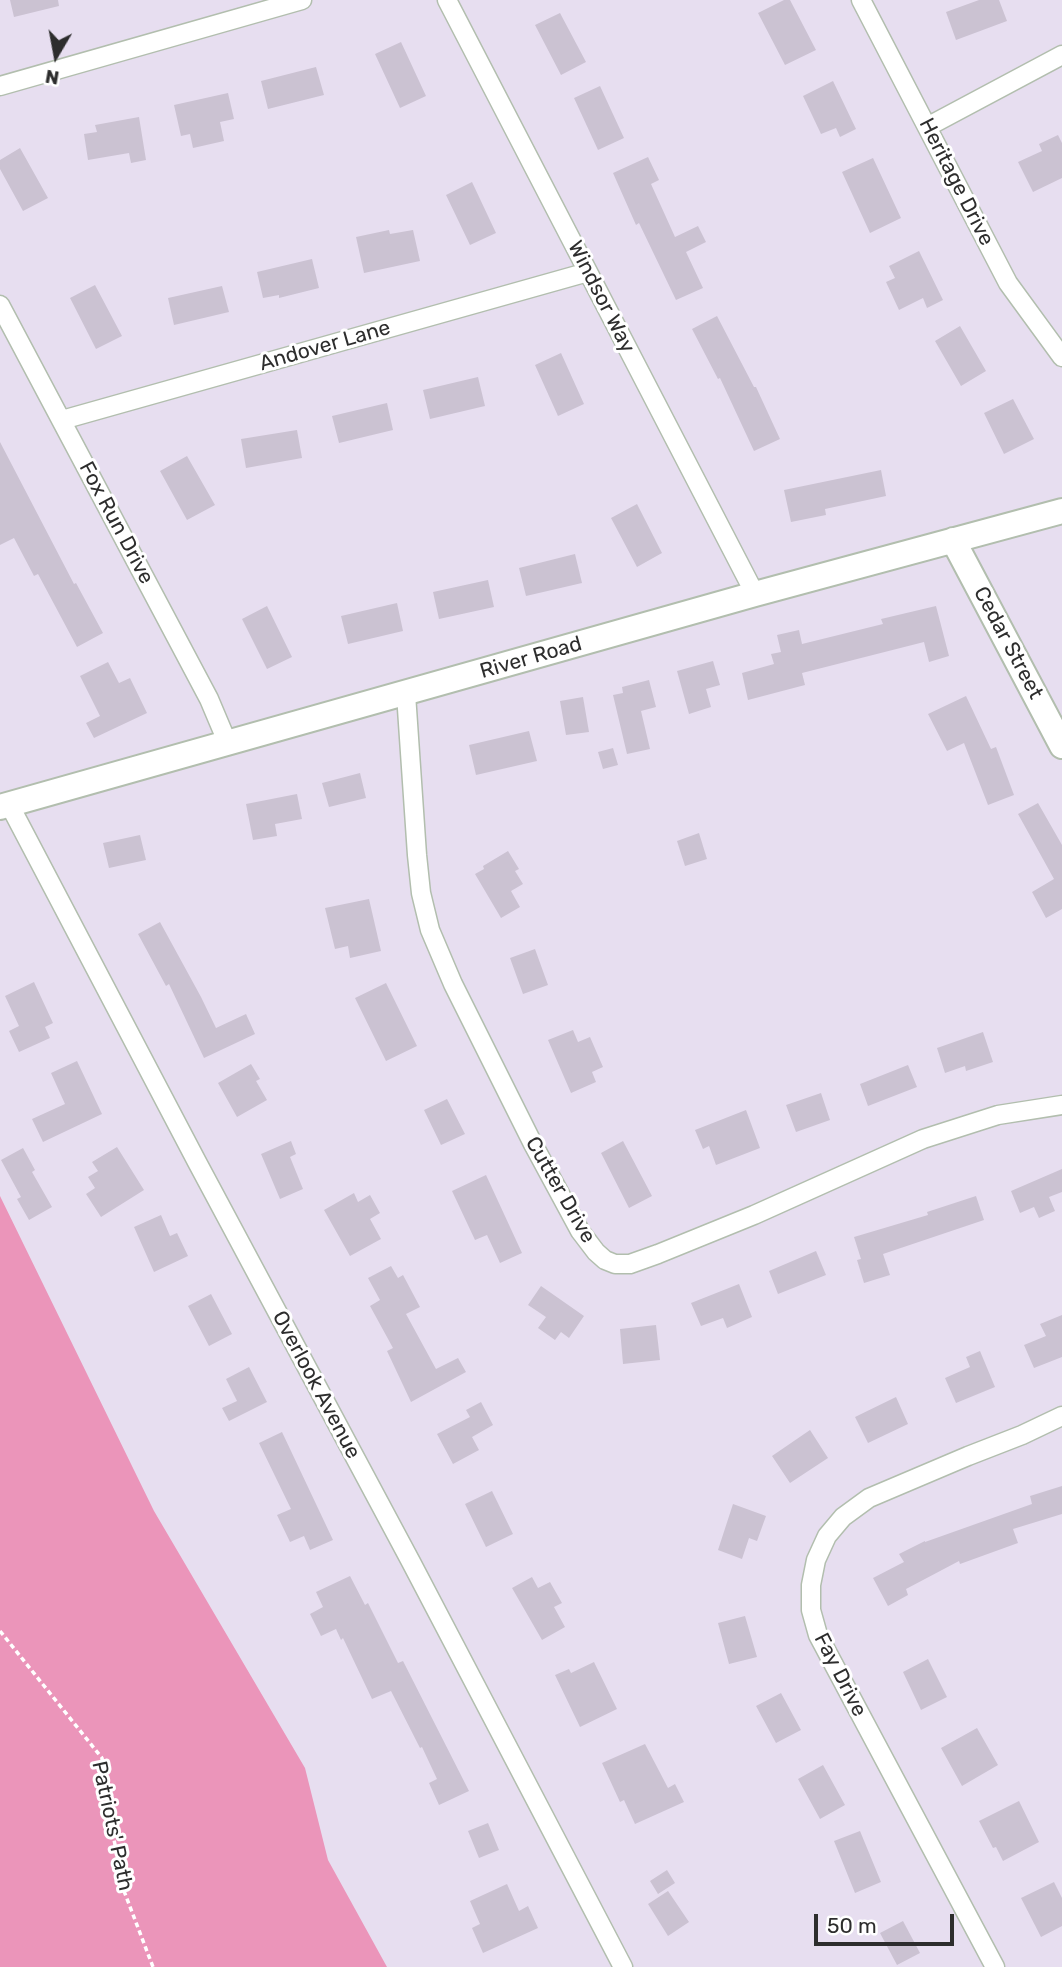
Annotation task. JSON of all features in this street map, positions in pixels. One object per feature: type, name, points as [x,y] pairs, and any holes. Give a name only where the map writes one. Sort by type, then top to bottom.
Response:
[{"type":"street","points":[[0,86],[302,0]]},
{"type":"street","name":"Windsor Way","points":[[447,0],[755,594]]},
{"type":"street","name":"Heritage Drive","points":[[860,0],[1008,283],[1062,357]]},
{"type":"street","points":[[927,127],[1062,55]]},
{"type":"street","name":"Andover Lane","points":[[62,420],[588,272]]},
{"type":"street","name":"Fox Run Drive","points":[[0,305],[209,699],[228,744]]},
{"type":"street","name":"River Road","points":[[5,805],[755,594],[1062,511]]},
{"type":"street","name":"Cedar Street","points":[[953,540],[1062,746]]},
{"type":"street","name":"Cutter Drive","points":[[406,694],[417,855],[421,892],[430,930],[453,984],[533,1144],[580,1231],[605,1260],[615,1264],[630,1264],[658,1254],[923,1139],[998,1115],[1062,1105]]},
{"type":"street","name":"Overlook Avenue","points":[[5,805],[417,1574],[623,1967]]},
{"type":"street","name":"Fay Drive","points":[[995,1967],[818,1634],[811,1610],[811,1585],[816,1560],[827,1536],[843,1517],[869,1498],[1023,1435],[1062,1416]]},
{"type":"path","name":"Patriots' Path","points":[[0,1631],[102,1758],[109,1814],[124,1891],[153,1967]]},
{"type":"shaded area","points":[[0,1196],[154,1511],[305,1768],[328,1860],[387,1967],[0,1967]]},
{"type":"building","points":[[10,0],[58,0],[59,6],[14,17]]},
{"type":"building","points":[[784,0],[790,0],[816,50],[785,65],[758,13]]},
{"type":"building","points":[[979,0],[999,0],[1007,21],[956,40],[946,12]]},
{"type":"building","points":[[560,13],[586,62],[561,75],[535,25]]},
{"type":"building","points":[[401,42],[426,96],[400,108],[375,54]]},
{"type":"building","points":[[316,67],[324,95],[268,109],[261,81]]},
{"type":"building","points":[[833,81],[856,129],[840,137],[836,128],[821,134],[803,96]]},
{"type":"building","points":[[600,86],[624,138],[598,150],[574,98]]},
{"type":"building","points":[[228,93],[234,119],[220,122],[224,141],[193,148],[190,134],[181,136],[174,105]]},
{"type":"building","points":[[139,117],[146,160],[131,163],[129,153],[88,160],[84,134],[97,132],[95,125]]},
{"type":"building","points":[[1058,135],[1062,143],[1062,178],[1033,192],[1018,162],[1042,151],[1039,144]]},
{"type":"building","points":[[20,148],[48,198],[23,211],[0,169],[0,160]]},
{"type":"building","points":[[648,157],[659,180],[651,184],[675,237],[698,226],[706,242],[686,252],[703,288],[676,300],[639,223],[636,225],[613,173]]},
{"type":"building","points":[[873,158],[901,218],[870,233],[842,172]]},
{"type":"building","points":[[472,182],[496,233],[470,245],[446,195]]},
{"type":"building","points":[[389,230],[390,234],[413,230],[420,261],[364,273],[356,237]]},
{"type":"building","points":[[919,251],[943,300],[927,308],[923,298],[899,310],[886,282],[895,278],[889,266]]},
{"type":"building","points":[[312,259],[319,288],[279,298],[279,295],[263,298],[257,272]]},
{"type":"building","points":[[95,285],[122,336],[96,349],[70,298]]},
{"type":"building","points":[[222,286],[229,312],[174,325],[168,298]]},
{"type":"building","points":[[717,316],[756,387],[780,439],[754,451],[720,378],[718,379],[692,329]]},
{"type":"building","points":[[960,326],[986,371],[961,386],[935,341]]},
{"type":"building","points":[[561,353],[584,404],[558,416],[535,365]]},
{"type":"building","points":[[478,377],[485,406],[430,419],[423,390]]},
{"type":"building","points":[[1013,399],[1034,439],[1004,454],[984,413]]},
{"type":"building","points":[[387,403],[393,430],[339,443],[332,416]]},
{"type":"building","points":[[297,430],[302,458],[246,468],[241,439]]},
{"type":"building","points":[[0,442],[74,584],[76,583],[103,633],[77,647],[38,574],[34,576],[14,538],[0,545]]},
{"type":"building","points":[[187,456],[215,505],[187,520],[160,471]]},
{"type":"building","points":[[881,470],[886,496],[825,509],[826,515],[791,522],[784,490]]},
{"type":"building","points":[[637,504],[662,553],[637,567],[611,518]]},
{"type":"building","points":[[575,554],[582,583],[526,596],[519,568]]},
{"type":"building","points":[[488,580],[494,607],[439,619],[433,592]]},
{"type":"building","points":[[397,603],[403,631],[348,644],[341,616]]},
{"type":"building","points":[[267,606],[292,657],[267,669],[242,619]]},
{"type":"building","points":[[936,606],[949,656],[929,662],[924,642],[802,673],[805,685],[748,700],[742,673],[774,664],[771,654],[781,652],[777,635],[799,630],[802,644],[883,624],[881,619]]},
{"type":"building","points":[[713,661],[720,685],[706,689],[711,707],[689,714],[677,671]]},
{"type":"building","points":[[108,662],[119,683],[130,678],[147,713],[94,738],[86,723],[100,716],[80,676]]},
{"type":"building","points":[[649,680],[656,707],[641,711],[650,749],[627,754],[613,695],[623,693],[622,687]]},
{"type":"building","points":[[966,696],[991,749],[996,747],[1014,795],[988,805],[964,743],[947,751],[928,714]]},
{"type":"building","points":[[583,697],[589,732],[566,735],[560,701]]},
{"type":"building","points":[[529,731],[537,761],[476,775],[469,745]]},
{"type":"building","points":[[613,748],[618,765],[603,769],[598,752]]},
{"type":"building","points":[[360,773],[366,798],[329,807],[322,783]]},
{"type":"building","points":[[297,794],[302,819],[275,824],[277,836],[253,840],[246,804]]},
{"type":"building","points":[[1038,803],[1062,845],[1062,909],[1046,918],[1032,892],[1054,879],[1018,814]]},
{"type":"building","points":[[699,833],[707,859],[685,866],[677,841]]},
{"type":"building","points":[[140,835],[146,860],[109,868],[103,843]]},
{"type":"building","points":[[508,851],[519,869],[515,871],[523,884],[511,891],[520,907],[501,918],[475,874]]},
{"type":"building","points":[[369,899],[381,951],[350,958],[348,946],[335,949],[325,908]]},
{"type":"building","points":[[160,922],[216,1028],[246,1014],[255,1034],[204,1058],[169,984],[166,986],[138,934]]},
{"type":"building","points":[[535,949],[548,985],[523,994],[510,958]]},
{"type":"building","points":[[34,982],[53,1023],[45,1027],[50,1038],[19,1052],[9,1031],[19,1026],[5,996]]},
{"type":"building","points":[[386,983],[417,1046],[386,1061],[355,998]]},
{"type":"building","points":[[573,1030],[578,1042],[590,1037],[603,1067],[592,1072],[596,1082],[571,1093],[548,1040]]},
{"type":"building","points":[[983,1032],[993,1062],[966,1071],[965,1066],[945,1073],[937,1048]]},
{"type":"building","points":[[77,1061],[102,1114],[43,1142],[32,1119],[65,1104],[51,1073]]},
{"type":"building","points":[[251,1064],[260,1079],[256,1081],[267,1100],[237,1117],[218,1083]]},
{"type":"building","points":[[908,1065],[917,1087],[868,1106],[860,1084]]},
{"type":"building","points":[[821,1093],[830,1120],[796,1132],[786,1105]]},
{"type":"building","points":[[447,1099],[465,1134],[441,1145],[424,1110]]},
{"type":"building","points":[[746,1110],[760,1148],[716,1165],[709,1146],[703,1149],[695,1130]]},
{"type":"building","points":[[291,1141],[296,1154],[290,1157],[303,1189],[280,1199],[261,1154]]},
{"type":"building","points":[[623,1141],[652,1196],[629,1208],[601,1153]]},
{"type":"building","points":[[117,1147],[144,1190],[101,1217],[86,1194],[95,1188],[88,1177],[98,1171],[92,1162]]},
{"type":"building","points":[[23,1148],[35,1170],[32,1172],[52,1207],[29,1220],[17,1199],[21,1197],[1,1160]]},
{"type":"building","points":[[1062,1169],[1062,1192],[1049,1197],[1055,1211],[1039,1218],[1034,1207],[1020,1213],[1011,1191]]},
{"type":"building","points":[[486,1175],[522,1253],[500,1263],[487,1235],[475,1240],[452,1191]]},
{"type":"building","points":[[354,1193],[358,1202],[370,1195],[380,1213],[370,1219],[381,1239],[350,1256],[324,1210]]},
{"type":"building","points":[[976,1196],[984,1220],[883,1254],[890,1275],[864,1283],[857,1260],[861,1259],[854,1237],[928,1215],[927,1212]]},
{"type":"building","points":[[161,1215],[170,1236],[177,1233],[188,1256],[154,1272],[134,1227]]},
{"type":"building","points":[[816,1251],[826,1275],[778,1294],[769,1271]]},
{"type":"building","points":[[391,1266],[398,1278],[403,1275],[420,1307],[406,1314],[436,1369],[458,1358],[466,1372],[411,1402],[387,1351],[393,1348],[370,1306],[380,1300],[368,1278]]},
{"type":"building","points":[[739,1284],[752,1317],[727,1328],[723,1318],[701,1326],[691,1303]]},
{"type":"building","points":[[541,1286],[584,1316],[569,1338],[561,1332],[555,1340],[538,1328],[546,1317],[528,1305]]},
{"type":"building","points":[[211,1294],[232,1334],[209,1346],[188,1306]]},
{"type":"building","points":[[1062,1315],[1062,1357],[1034,1368],[1024,1345],[1046,1336],[1040,1324]]},
{"type":"building","points":[[656,1325],[660,1360],[623,1364],[620,1329]]},
{"type":"building","points":[[980,1351],[995,1387],[956,1403],[945,1378],[970,1367],[966,1357]]},
{"type":"building","points":[[249,1367],[267,1402],[229,1421],[222,1408],[237,1401],[226,1379]]},
{"type":"building","points":[[896,1397],[908,1424],[868,1443],[855,1417]]},
{"type":"building","points":[[481,1402],[493,1425],[472,1437],[479,1450],[453,1464],[437,1434],[470,1417],[466,1410]]},
{"type":"building","points":[[810,1430],[828,1458],[790,1483],[772,1456]]},
{"type":"building","points":[[282,1432],[333,1540],[310,1550],[304,1536],[290,1542],[277,1515],[291,1509],[259,1443]]},
{"type":"building","points":[[1062,1486],[1062,1514],[1013,1529],[1018,1543],[960,1564],[959,1561],[906,1589],[908,1595],[888,1606],[873,1578],[904,1562],[899,1554],[925,1541],[1032,1504],[1030,1496]]},
{"type":"building","points":[[492,1491],[513,1534],[486,1547],[465,1504]]},
{"type":"building","points":[[733,1504],[766,1516],[757,1541],[749,1538],[742,1559],[718,1550]]},
{"type":"building","points":[[350,1576],[365,1605],[368,1603],[398,1663],[403,1661],[469,1791],[439,1805],[429,1783],[437,1779],[391,1691],[372,1699],[343,1638],[341,1640],[336,1629],[321,1636],[310,1614],[323,1607],[316,1592]]},
{"type":"building","points":[[532,1577],[538,1588],[550,1582],[562,1603],[554,1607],[565,1627],[542,1640],[512,1588]]},
{"type":"building","points":[[745,1616],[757,1657],[729,1664],[718,1623]]},
{"type":"building","points":[[928,1659],[947,1697],[921,1710],[903,1672]]},
{"type":"building","points":[[594,1662],[617,1709],[580,1727],[555,1675],[569,1669],[571,1673]]},
{"type":"building","points":[[781,1693],[801,1730],[776,1743],[756,1706]]},
{"type":"building","points":[[977,1728],[998,1765],[962,1786],[941,1748]]},
{"type":"building","points":[[645,1744],[668,1788],[675,1784],[684,1802],[635,1824],[624,1800],[620,1802],[602,1763]]},
{"type":"building","points":[[823,1765],[845,1805],[820,1819],[798,1779]]},
{"type":"building","points":[[1019,1801],[1039,1842],[1003,1861],[979,1821]]},
{"type":"building","points":[[488,1823],[499,1850],[479,1858],[468,1831]]},
{"type":"building","points":[[860,1831],[881,1882],[855,1893],[834,1841]]},
{"type":"building","points":[[667,1870],[675,1883],[658,1894],[650,1881]]},
{"type":"building","points":[[1054,1882],[1062,1898],[1062,1926],[1041,1937],[1021,1898]]},
{"type":"building","points":[[507,1884],[519,1911],[528,1906],[538,1928],[483,1953],[472,1928],[480,1924],[470,1901]]},
{"type":"building","points":[[668,1891],[689,1922],[668,1936],[648,1904]]},
{"type":"building","points":[[903,1921],[920,1953],[897,1965],[880,1933]]}]
